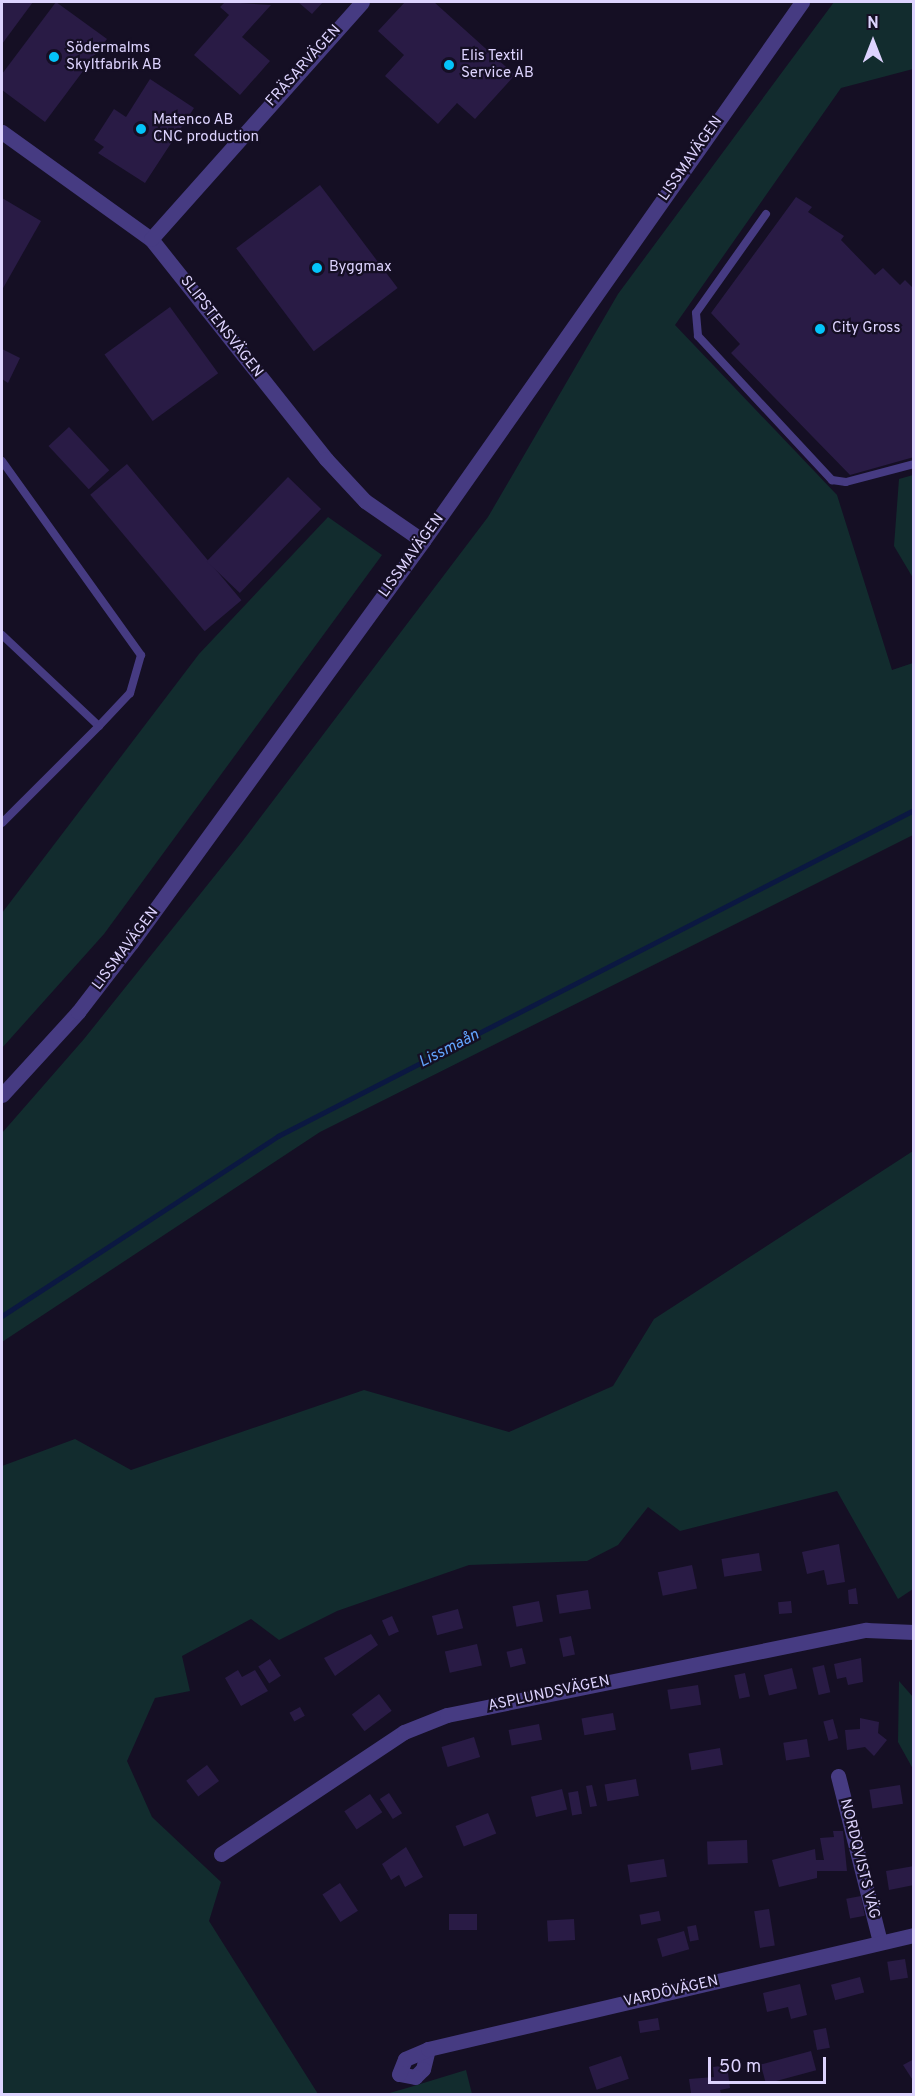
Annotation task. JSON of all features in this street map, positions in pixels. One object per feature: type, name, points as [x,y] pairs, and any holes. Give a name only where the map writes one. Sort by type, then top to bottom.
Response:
[{"type":"street","name":"FRÄSARVÄGEN","points":[[151,239],[362,2]]},
{"type":"street","name":"LISSMAVÄGEN","points":[[2,1095],[78,1012],[131,943],[423,541],[801,2]]},
{"type":"street","name":"SLIPSTENSVÄGEN","points":[[2,132],[151,239],[326,459],[365,501],[423,541]]},
{"type":"street","name":"ASPLUNDSVÄGEN","points":[[221,1854],[404,1732],[447,1715],[866,1630],[914,1632]]},
{"type":"street","name":"NORDQVISTS VÄG","points":[[838,1776],[880,1942]]},
{"type":"street","name":"VARDÖVÄGEN","points":[[429,2049],[914,1935]]},
{"type":"lane","points":[[766,214],[696,313],[698,336],[832,480],[846,482],[914,464]]},
{"type":"lane","points":[[2,461],[141,655],[130,693],[2,823]]},
{"type":"lane","points":[[2,635],[99,726]]},
{"type":"green space","points":[[834,2],[913,2],[913,69],[841,88],[675,325],[837,495],[892,670],[913,663],[913,835],[320,1132],[2,1342],[2,1133],[84,1039],[241,843],[488,517],[618,294]]},
{"type":"green space","points":[[914,475],[913,578],[894,546],[899,479]]},
{"type":"green space","points":[[328,517],[382,555],[104,934],[2,1048],[2,913],[199,654]]},
{"type":"green space","points":[[913,1151],[913,1589],[898,1599],[837,1491],[680,1531],[648,1507],[618,1545],[587,1561],[469,1565],[337,1611],[279,1640],[251,1619],[182,1656],[190,1691],[155,1698],[127,1761],[152,1817],[221,1882],[209,1921],[318,2094],[2,2094],[2,1466],[75,1439],[131,1470],[364,1390],[509,1432],[613,1386],[654,1319]]},
{"type":"green space","points":[[899,1681],[913,1697],[913,1769],[898,1742]]},
{"type":"green space","points":[[466,2070],[472,2094],[386,2094],[407,2088]]},
{"type":"building","points":[[2,2],[33,2],[2,44]]},
{"type":"building","name":"Södermalms Skyltfabrik AB","points":[[56,2],[107,39],[45,122],[2,90],[2,74]]},
{"type":"building","points":[[225,2],[271,5],[242,37],[270,61],[240,95],[194,55],[229,15],[220,7]]},
{"type":"building","points":[[298,2],[323,2],[312,14]]},
{"type":"building","name":"Elis Textil Service AB","points":[[405,2],[434,2],[515,75],[475,119],[457,103],[438,124],[385,76],[404,55],[378,31]]},
{"type":"building","name":"Matenco AB CNC production","points":[[150,79],[194,108],[145,183],[98,153],[104,147],[94,140],[114,109],[126,117]]},
{"type":"building","name":"Byggmax","points":[[320,185],[398,288],[314,351],[236,248]]},
{"type":"building","name":"City Gross","points":[[796,197],[812,207],[808,212],[844,236],[841,240],[875,275],[883,268],[900,285],[905,280],[914,289],[914,457],[850,475],[731,353],[740,344],[711,313]]},
{"type":"building","points":[[2,198],[41,221],[2,290]]},
{"type":"building","points":[[170,307],[218,373],[153,421],[104,355]]},
{"type":"building","points":[[2,349],[20,358],[8,383],[2,379]]},
{"type":"building","points":[[69,427],[109,470],[89,489],[49,446]]},
{"type":"building","points":[[127,464],[241,600],[205,631],[90,495]]},
{"type":"building","points":[[288,477],[321,509],[240,593],[207,561]]},
{"type":"building","points":[[839,1544],[845,1582],[827,1585],[824,1570],[807,1574],[802,1552]]},
{"type":"building","points":[[759,1553],[762,1571],[724,1577],[721,1559]]},
{"type":"building","points":[[692,1565],[697,1588],[663,1596],[658,1572]]},
{"type":"building","points":[[856,1588],[858,1604],[849,1604],[848,1590]]},
{"type":"building","points":[[588,1590],[591,1609],[559,1614],[556,1595]]},
{"type":"building","points":[[539,1601],[543,1622],[517,1627],[512,1606]]},
{"type":"building","points":[[791,1601],[792,1613],[779,1614],[778,1602]]},
{"type":"building","points":[[458,1609],[463,1628],[437,1635],[432,1616]]},
{"type":"building","points":[[392,1616],[399,1632],[389,1636],[382,1620]]},
{"type":"building","points":[[371,1634],[378,1645],[335,1676],[324,1658]]},
{"type":"building","points":[[571,1636],[575,1655],[563,1657],[559,1638]]},
{"type":"building","points":[[477,1644],[482,1665],[450,1673],[445,1651]]},
{"type":"building","points":[[522,1648],[526,1664],[510,1667],[506,1652]]},
{"type":"building","points":[[861,1658],[863,1682],[848,1685],[846,1677],[837,1679],[834,1664]]},
{"type":"building","points":[[270,1659],[281,1676],[269,1683],[258,1667]]},
{"type":"building","points":[[824,1665],[830,1692],[819,1695],[812,1668]]},
{"type":"building","points":[[792,1668],[797,1688],[769,1695],[764,1675]]},
{"type":"building","points":[[238,1670],[242,1677],[255,1670],[268,1691],[241,1706],[225,1678]]},
{"type":"building","points":[[745,1673],[750,1696],[739,1699],[734,1675]]},
{"type":"building","points":[[698,1685],[701,1705],[671,1710],[667,1690]]},
{"type":"building","points":[[379,1694],[392,1711],[364,1731],[352,1714]]},
{"type":"building","points":[[300,1707],[305,1716],[294,1722],[290,1713]]},
{"type":"building","points":[[613,1713],[616,1730],[584,1735],[581,1719]]},
{"type":"building","points":[[860,1718],[879,1722],[878,1733],[887,1740],[874,1756],[865,1747],[847,1750],[845,1730],[860,1729]]},
{"type":"building","points":[[833,1719],[838,1738],[829,1741],[823,1722]]},
{"type":"building","points":[[539,1724],[542,1740],[512,1746],[509,1730]]},
{"type":"building","points":[[474,1737],[480,1757],[448,1767],[441,1747]]},
{"type":"building","points":[[807,1739],[810,1757],[786,1761],[783,1743]]},
{"type":"building","points":[[720,1748],[723,1765],[691,1770],[688,1754]]},
{"type":"building","points":[[207,1765],[219,1781],[198,1797],[186,1781]]},
{"type":"building","points":[[636,1779],[639,1796],[607,1801],[604,1785]]},
{"type":"building","points":[[592,1785],[597,1806],[590,1807],[586,1786]]},
{"type":"building","points":[[900,1785],[903,1804],[872,1809],[869,1790]]},
{"type":"building","points":[[562,1789],[567,1809],[536,1817],[531,1797]]},
{"type":"building","points":[[578,1791],[582,1814],[572,1815],[568,1793]]},
{"type":"building","points":[[389,1793],[402,1813],[393,1819],[380,1799]]},
{"type":"building","points":[[370,1794],[382,1812],[357,1830],[344,1811]]},
{"type":"building","points":[[488,1813],[496,1833],[464,1847],[456,1826]]},
{"type":"building","points":[[833,1831],[843,1831],[847,1871],[817,1871],[817,1878],[779,1887],[772,1860],[815,1849],[816,1860],[824,1860],[820,1838],[834,1837]]},
{"type":"building","points":[[747,1840],[748,1863],[708,1864],[707,1841]]},
{"type":"building","points":[[406,1847],[423,1877],[405,1887],[399,1875],[391,1880],[382,1864]]},
{"type":"building","points":[[664,1859],[667,1877],[630,1883],[627,1865]]},
{"type":"building","points":[[914,1866],[914,1885],[889,1890],[886,1871]]},
{"type":"building","points":[[340,1883],[358,1911],[340,1922],[322,1894]]},
{"type":"building","points":[[861,1896],[865,1916],[850,1918],[846,1899]]},
{"type":"building","points":[[769,1909],[775,1946],[760,1948],[754,1911]]},
{"type":"building","points":[[659,1911],[661,1921],[641,1925],[639,1915]]},
{"type":"building","points":[[449,1914],[477,1914],[477,1930],[449,1930]]},
{"type":"building","points":[[574,1919],[575,1940],[548,1941],[547,1920]]},
{"type":"building","points":[[696,1925],[699,1940],[690,1941],[687,1927]]},
{"type":"building","points":[[684,1931],[689,1949],[662,1957],[657,1939]]},
{"type":"building","points":[[905,1959],[908,1978],[890,1981],[887,1962]]},
{"type":"building","points":[[860,1977],[864,1992],[835,2000],[831,1985]]},
{"type":"building","points":[[800,1984],[807,2015],[791,2019],[788,2007],[767,2012],[763,1993]]},
{"type":"building","points":[[658,2018],[660,2030],[640,2033],[638,2021]]},
{"type":"building","points":[[826,2028],[830,2048],[817,2050],[813,2030]]},
{"type":"building","points":[[811,2051],[816,2070],[766,2084],[761,2064]]},
{"type":"building","points":[[621,2056],[629,2079],[597,2090],[589,2067]]},
{"type":"building","points":[[914,2059],[914,2082],[903,2065]]},
{"type":"building","points":[[727,2065],[730,2088],[720,2090],[721,2094],[691,2093],[689,2079],[714,2077],[713,2067]]},
{"type":"waterway","name":"Lissmaån","points":[[2,1316],[278,1136],[914,810]]},
{"type":"place","name":"Södermalms Skyltfabrik AB","points":[[54,57]]},
{"type":"place","name":"Elis Textil Service AB","points":[[449,65]]},
{"type":"place","name":"Matenco AB CNC production","points":[[141,129]]},
{"type":"place","name":"Byggmax","points":[[317,268]]},
{"type":"place","name":"City Gross","points":[[820,329]]}]
